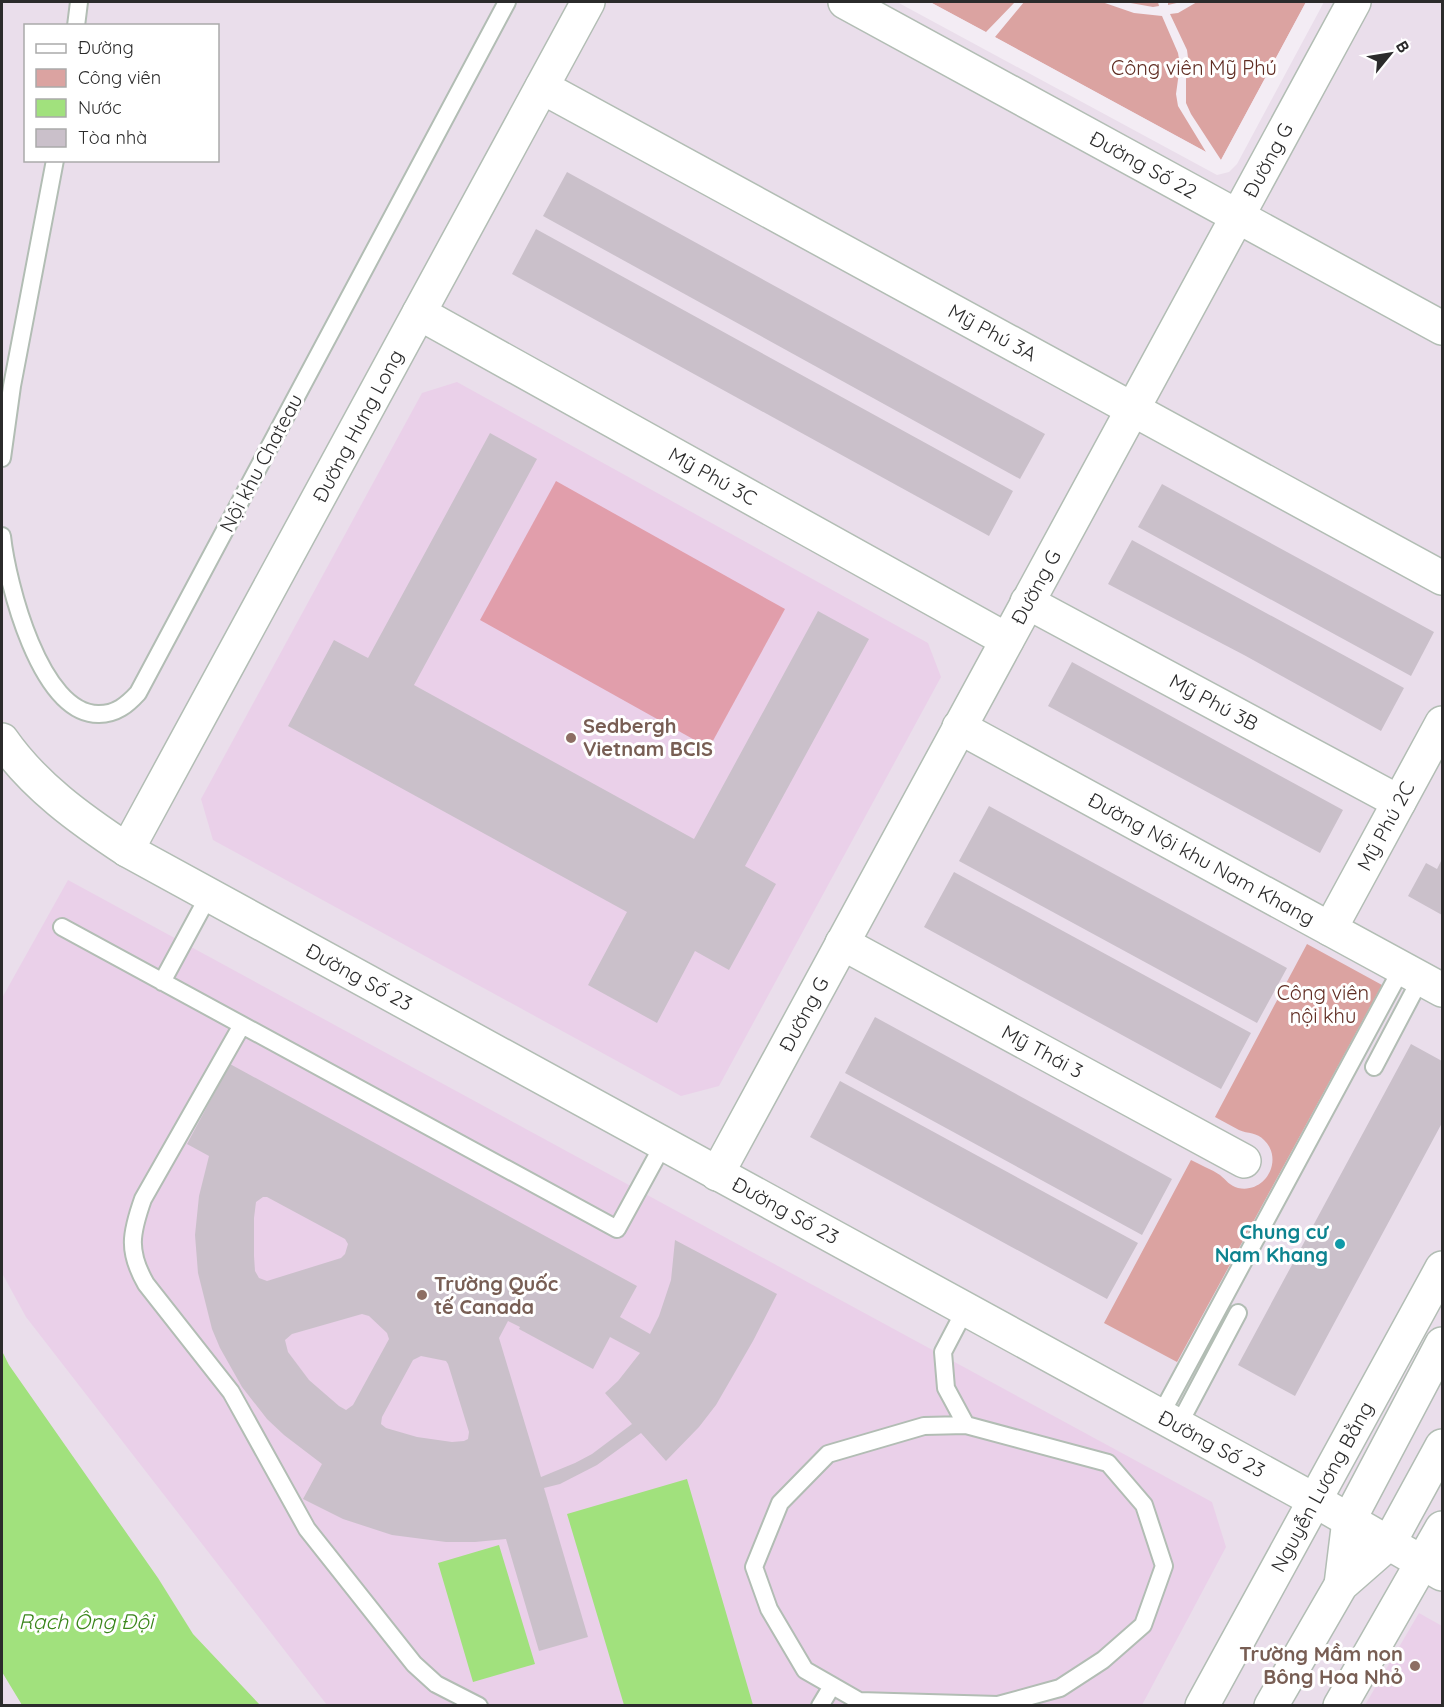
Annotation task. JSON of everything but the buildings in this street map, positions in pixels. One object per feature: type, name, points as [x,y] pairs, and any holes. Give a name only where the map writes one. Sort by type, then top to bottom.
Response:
[{"type":"street","name":"Đường Hưng Long","points":[[127,850],[588,2]]},
{"type":"street","name":"Đường Số 22","points":[[845,2],[1237,216],[1440,321]]},
{"type":"street","name":"Đường G","points":[[717,1174],[1354,2]]},
{"type":"street","name":"Mỹ Phú 3A","points":[[542,87],[1443,578]]},
{"type":"street","name":"Mỹ Phú 3C","points":[[419,313],[1007,640]]},
{"type":"street","name":"Mỹ Phú 3B","points":[[1028,602],[1399,802]]},
{"type":"street","name":"Mỹ Phú 2C","points":[[1330,929],[1443,723]]},
{"type":"street","name":"Đường Nội khu Nam Khang","points":[[960,727],[1422,979]]},
{"type":"street","name":"Đường Số 23","points":[[2,740],[31,775],[55,798],[88,825],[127,850],[1316,1501],[1433,1568]]},
{"type":"street","name":"Mỹ Thái 3","points":[[842,943],[1244,1161]]},
{"type":"street","name":"Nguyễn Lương Bằng","points":[[1202,1706],[1443,1268]]},
{"type":"street","name":"Nguyễn Lương Bằng","points":[[1341,1585],[1349,1520],[1443,1344]]},
{"type":"street","name":"Nguyễn Lương Bằng","points":[[1270,1706],[1341,1585],[1389,1543],[1443,1446]]},
{"type":"street","points":[[1340,1706],[1433,1568],[1443,1528]]},
{"type":"lane","points":[[76,24],[79,2]]},
{"type":"lane","name":"Nội khu Chateau","points":[[2,536],[10,583],[19,614],[38,658],[61,694],[77,708],[95,714],[107,714],[129,703],[138,693],[507,2]]},
{"type":"lane","points":[[2,458],[12,386],[55,162]]},
{"type":"lane","points":[[162,982],[209,896]]},
{"type":"lane","points":[[62,927],[617,1229],[663,1145]]},
{"type":"lane","points":[[1374,1067],[1422,979]]},
{"type":"lane","points":[[1169,1421],[1422,979]]},
{"type":"lane","points":[[242,1025],[143,1199],[134,1226],[133,1255],[146,1284],[231,1392],[307,1529],[414,1664],[436,1684],[479,1706]]},
{"type":"lane","points":[[965,1310],[943,1352],[946,1388],[966,1425]]},
{"type":"lane","points":[[1169,1421],[1238,1312]]},
{"type":"lane","points":[[966,1425],[1108,1463],[1144,1505],[1164,1566],[1143,1625],[1103,1660],[1060,1688],[998,1705],[859,1701],[832,1686],[805,1670],[769,1609],[754,1567],[780,1503],[828,1454],[924,1426],[966,1425]]},
{"type":"lane","points":[[820,1706],[832,1686]]},
{"type":"shaded area","points":[[897,2],[930,2],[986,32],[1015,2],[1024,2],[995,37],[1206,152],[1178,106],[1176,94],[1180,65],[1178,53],[1162,16],[1134,13],[1102,2],[1125,2],[1153,7],[1159,6],[1158,2],[1168,2],[1168,5],[1197,2],[1178,13],[1170,14],[1187,50],[1189,65],[1186,79],[1186,103],[1221,160],[1306,2],[1324,2],[1237,164],[1229,172],[1217,175]]},
{"type":"shaded area","name":"Sedbergh Vietnam BCIS","points":[[457,382],[928,643],[941,677],[719,1086],[681,1096],[213,840],[201,799],[422,393]]},
{"type":"shaded area","points":[[556,481],[785,609],[709,748],[480,620]]},
{"type":"shaded area","name":"Trường Quốc tế Canada","points":[[68,880],[1212,1502],[1226,1547],[1142,1705],[327,1705],[26,1317],[2,1273],[2,998]]},
{"type":"shaded area","name":"Trường Mầm non Bông Hoa Nhỏ","points":[[1419,1613],[1442,1626],[1442,1705],[1365,1705]]},
{"type":"green space","name":"Công viên Mỹ Phú","points":[[930,2],[1306,2],[1221,160]]},
{"type":"green space","name":"Công viên nội khu","points":[[1307,944],[1382,985],[1177,1362],[1104,1323],[1191,1160],[1217,1173],[1238,1188],[1257,1186],[1269,1173],[1272,1156],[1264,1140],[1215,1117]]},
{"type":"water","name":"Rạch Ông Đội","points":[[2,1351],[9,1365],[158,1578],[193,1634],[260,1705],[22,1705],[2,1672]]},
{"type":"water","points":[[687,1479],[753,1705],[624,1705],[567,1514]]},
{"type":"water","points":[[499,1545],[535,1664],[473,1682],[438,1563]]},
{"type":"place","name":"Sedbergh Vietnam BCIS","points":[[571,738]]},
{"type":"place","name":"Chung cư Nam Khang","points":[[1340,1244]]},
{"type":"place","name":"Trường Quốc tế Canada","points":[[422,1295]]},
{"type":"place","name":"Trường Mầm non Bông Hoa Nhỏ","points":[[1415,1666]]}]
